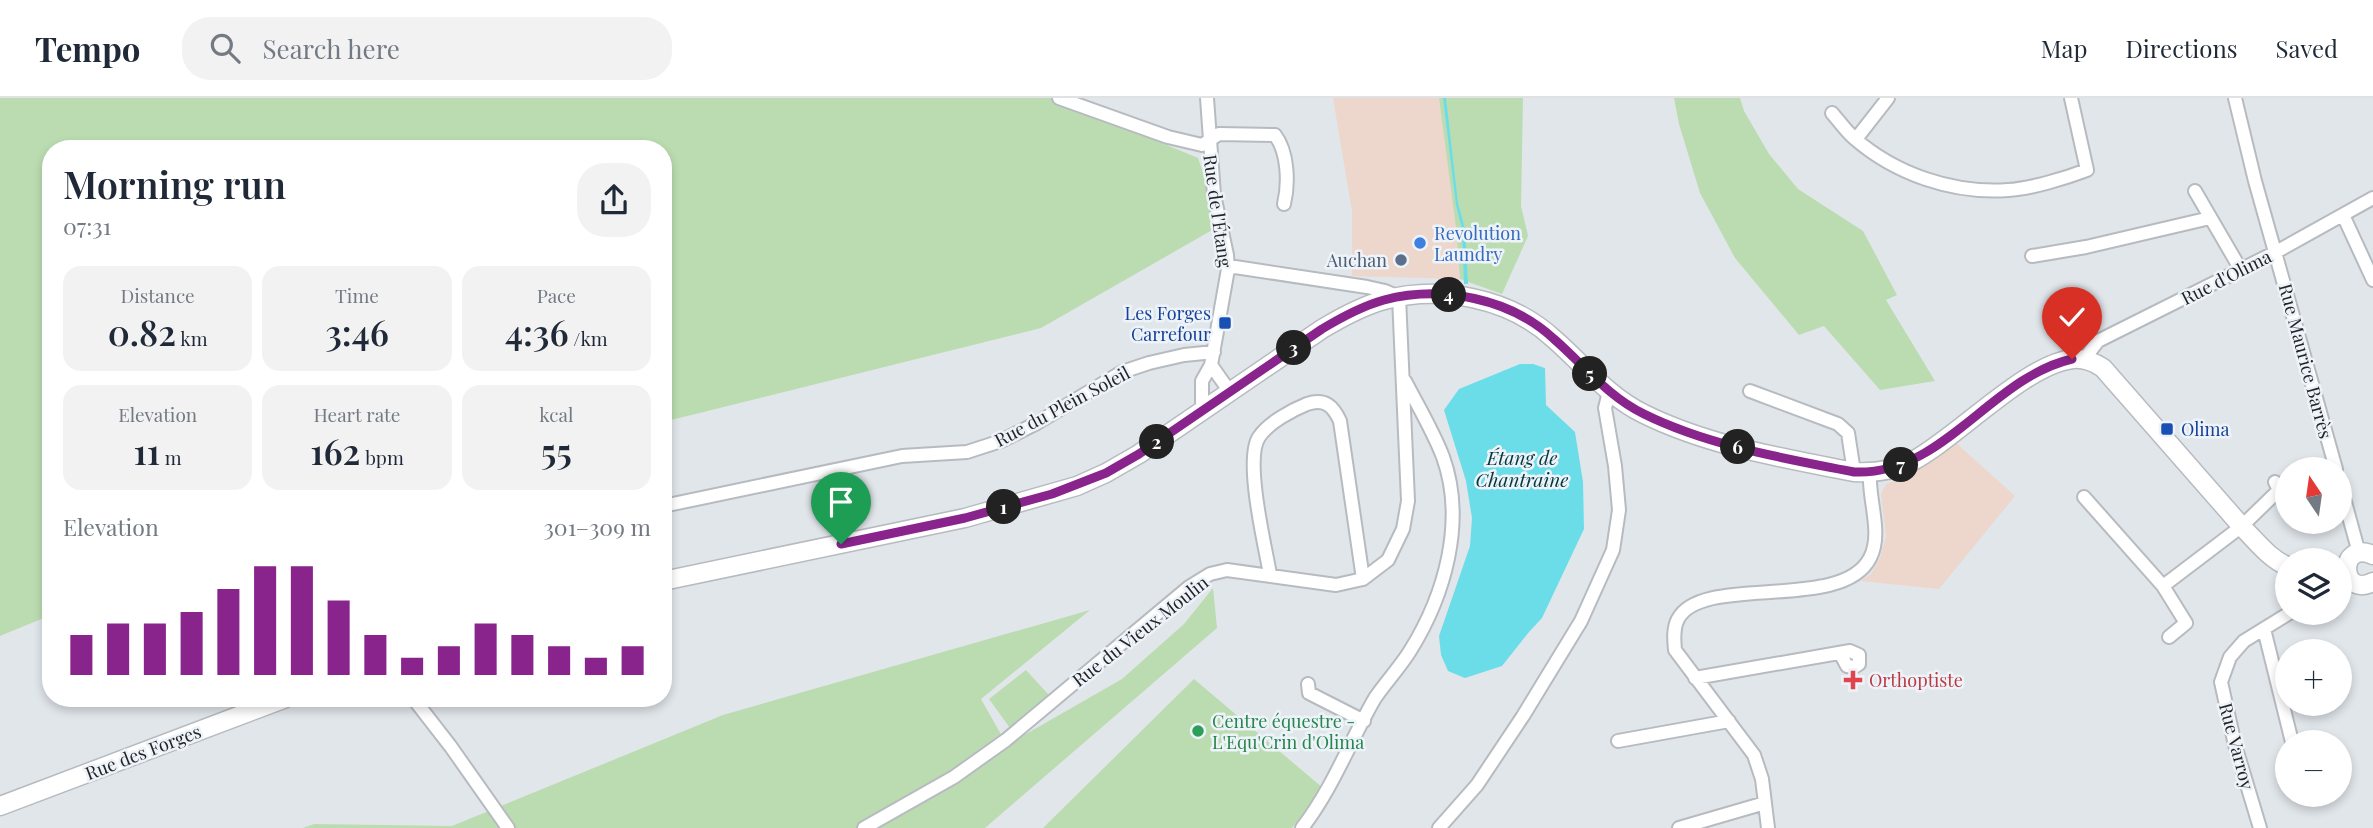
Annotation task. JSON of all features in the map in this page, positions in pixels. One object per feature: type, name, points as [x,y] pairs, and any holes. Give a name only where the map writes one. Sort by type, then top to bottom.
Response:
[{"type":"main road","points":[[672,579],[965,518],[1052,494],[1106,473],[1139,454],[1346,315],[1399,297],[1448,295],[1476,299],[1507,308],[1528,319],[1553,337],[1609,392],[1643,414],[1686,432],[1728,444],[1862,473],[1909,463],[2040,371],[2061,362],[2084,359],[2103,368],[2242,526],[2275,559]]},
{"type":"main road","points":[[2357,582],[2350,558],[2366,554]]},
{"type":"main road","name":"Rue des Forges","points":[[0,806],[262,707]]},
{"type":"street","points":[[1059,98],[1168,137],[1202,145],[1219,134],[1275,135],[1283,145],[1287,190],[1284,204]]},
{"type":"street","name":"Rue de l'Étang","points":[[1205,410],[1202,402],[1202,381],[1212,358],[1228,269],[1214,195],[1207,98]]},
{"type":"street","points":[[1856,139],[1888,98]]},
{"type":"street","points":[[1832,113],[1856,139],[1887,162],[1929,180],[1967,190],[2011,190],[2087,170],[2071,98]]},
{"type":"street","name":"Rue Maurice Barrès","points":[[2235,98],[2333,457]]},
{"type":"street","points":[[2195,191],[2241,270]]},
{"type":"street","name":"Rue d'Olima","points":[[2084,359],[2098,341],[2276,252],[2373,198]]},
{"type":"street","points":[[2343,215],[2373,280]]},
{"type":"street","points":[[2032,256],[2086,247],[2210,218]]},
{"type":"street","points":[[1228,269],[1235,267],[1367,287],[1385,290],[1399,297],[1408,502],[1403,529],[1388,560],[1363,579],[1340,421],[1334,409],[1325,402],[1290,410],[1259,436],[1253,449],[1253,470],[1270,574]]},
{"type":"street","name":"Rue du Plein Soleil","points":[[672,504],[902,456],[967,452],[1001,441],[1037,424],[1122,372],[1184,355],[1212,358]]},
{"type":"street","points":[[1212,358],[1230,392]]},
{"type":"street","points":[[1302,828],[1320,804],[1376,698],[1410,651],[1434,604],[1452,542],[1451,487],[1443,457],[1403,376]]},
{"type":"street","points":[[1750,391],[1838,424],[1847,433],[1869,492],[1875,542],[1869,560],[1850,578],[1826,586],[1704,599],[1685,609],[1677,620],[1675,650],[1754,755],[1762,779],[1768,828]]},
{"type":"street","points":[[1439,828],[1477,785],[1523,716],[1581,621],[1613,550],[1619,510],[1605,408],[1609,392]]},
{"type":"street","points":[[2162,586],[2242,526],[2275,494]]},
{"type":"street","points":[[2084,497],[2162,586],[2186,623],[2169,637]]},
{"type":"street","points":[[2352,516],[2366,554]]},
{"type":"street","name":"Rue du Vieux Moulin","points":[[864,828],[954,777],[1006,740],[1189,587],[1210,574],[1227,570],[1336,585],[1363,579]]},
{"type":"street","name":"Rue Varroy","points":[[2260,828],[2221,682],[2230,657],[2244,641],[2275,622]]},
{"type":"street","points":[[2264,629],[2289,730]]},
{"type":"street","points":[[1695,678],[1840,653]]},
{"type":"street","points":[[1308,684],[1309,693],[1364,721]]},
{"type":"street","points":[[420,707],[508,828]]},
{"type":"street","points":[[1618,741],[1728,721]]},
{"type":"street","points":[[1679,828],[1765,803]]},
{"type":"shaded area","points":[[1333,98],[1439,98],[1460,279],[1352,276],[1352,211]]},
{"type":"shaded area","points":[[1956,443],[2015,496],[1939,589],[1861,581],[1871,574],[1880,558],[1886,536],[1881,494],[1886,484],[1913,473]]},
{"type":"green space","points":[[0,98],[1053,98],[1198,158],[1221,225],[1041,328],[672,420],[672,140],[42,140],[42,619],[0,636]]},
{"type":"green space","points":[[1439,98],[1523,98],[1521,206],[1528,236],[1502,294],[1460,279]]},
{"type":"green space","points":[[1674,98],[1740,98],[1744,111],[1769,154],[1798,189],[1863,231],[1897,295],[1886,300],[1935,381],[1880,390],[1824,326],[1799,335],[1735,258],[1700,193]]},
{"type":"green space","points":[[1213,588],[1217,628],[985,828],[303,828],[314,824],[452,826],[723,715],[1090,610],[981,699],[1007,745],[1122,679],[1184,624]]},
{"type":"green space","points":[[1026,670],[1049,695],[1010,728],[989,699]]},
{"type":"green space","name":"Centre équestre - L'Equ'Crin d'Olima","points":[[1194,679],[1323,788],[1292,828],[1043,828]]},
{"type":"water","points":[[1443,98],[1446,98],[1458,203],[1465,229],[1468,284],[1464,284],[1462,229],[1456,205]]},
{"type":"water","name":"Étang de Chantraine","points":[[1520,364],[1545,368],[1546,405],[1575,432],[1583,482],[1584,529],[1542,618],[1502,666],[1465,678],[1448,671],[1441,655],[1439,636],[1470,546],[1472,518],[1466,481],[1444,410],[1459,389]]},
{"type":"place","name":"Revolution Laundry","points":[[1420,243]]},
{"type":"place","name":"Auchan","points":[[1401,260]]},
{"type":"place","name":"Les Forges Carrefour","points":[[1225,323]]},
{"type":"place","name":"Olima","points":[[2167,429]]},
{"type":"place","name":"Orthoptiste","points":[[1853,680]]},
{"type":"place","name":"Centre équestre - L'Equ'Crin d'Olima","points":[[1198,731]]},
{"type":"route","points":[[841,544],[965,518],[1077,486],[1139,454],[1322,329],[1370,305],[1399,297],[1448,295],[1476,299],[1507,308],[1553,337],[1609,392],[1643,414],[1686,432],[1728,444],[1854,472],[1870,473],[1909,463],[2040,371],[2072,359]]}]
